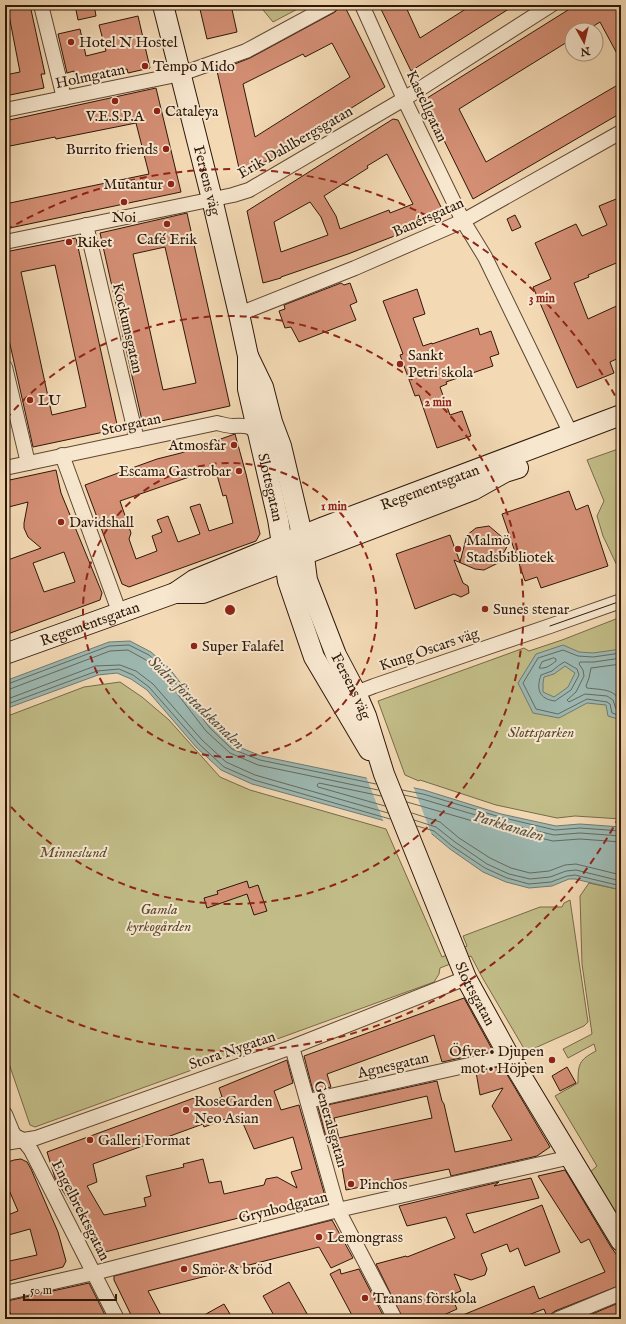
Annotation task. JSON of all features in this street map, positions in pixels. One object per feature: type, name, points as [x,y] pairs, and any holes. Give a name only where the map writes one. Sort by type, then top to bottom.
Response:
[{"type":"main road","name":"Fersens väg","points":[[163,5],[212,199],[239,314],[248,356],[248,389],[257,428]]},
{"type":"main road","name":"Fersens väg","points":[[248,356],[263,387],[272,422],[280,440],[288,472],[293,549],[288,581],[293,598],[314,657],[322,673],[348,696],[348,716],[384,774],[411,840]]},
{"type":"main road","name":"Regementsgatan","points":[[175,593],[203,593],[293,549],[571,434],[621,415]]},
{"type":"main road","name":"Slottsgatan","points":[[257,428],[277,514],[293,549]]},
{"type":"main road","name":"Regementsgatan","points":[[5,654],[175,593],[194,580],[254,556],[293,549],[473,490],[505,472],[621,430]]},
{"type":"main road","name":"Slottsgatan","points":[[411,840],[466,978],[509,1056],[621,1241]]},
{"type":"street","points":[[41,5],[64,98]]},
{"type":"street","name":"Holmgatan","points":[[5,110],[181,74],[246,51],[331,5]]},
{"type":"street","name":"Kastellgatan","points":[[362,5],[404,99],[463,221],[485,257],[571,434]]},
{"type":"street","name":"Erik Dahlbergsgatan","points":[[5,242],[233,195],[249,190],[404,99],[551,5]]},
{"type":"street","name":"Banérsgatan","points":[[239,314],[355,268],[463,221],[621,132]]},
{"type":"street","name":"Kockumsgatan","points":[[86,225],[137,440]]},
{"type":"street","points":[[5,367],[28,463]]},
{"type":"street","name":"Storgatan","points":[[5,468],[217,423],[231,426],[245,426],[256,432],[257,428]]},
{"type":"street","points":[[62,455],[120,614]]},
{"type":"street","name":"Kung Oscars väg","points":[[348,696],[621,601]]},
{"type":"street","name":"Stora Nygatan","points":[[5,1143],[36,1138],[292,1047],[466,978]]},
{"type":"street","name":"Generalsgatan","points":[[292,1047],[338,1210],[395,1319]]},
{"type":"street","name":"Agnesgatan","points":[[308,1101],[509,1056]]},
{"type":"street","name":"Engelbrektsgatan","points":[[5,1114],[15,1136],[23,1140],[31,1150],[117,1319]]},
{"type":"street","name":"Grynbodgatan","points":[[5,1293],[94,1273],[338,1210],[571,1157]]},
{"type":"street","points":[[558,1319],[621,1292]]},
{"type":"green space","points":[[259,5],[305,5],[273,22]]},
{"type":"green space","points":[[621,448],[621,574],[603,536],[597,516],[604,501],[587,460]]},
{"type":"green space","name":"Slottsparken","points":[[621,617],[621,819],[575,816],[557,818],[496,805],[420,780],[419,781],[405,775],[378,701],[524,648],[529,651],[562,640]]},
{"type":"green space","name":"Gamla kyrkogården","points":[[120,682],[142,697],[169,720],[220,777],[250,790],[386,829],[442,957],[467,946],[463,936],[540,907],[562,907],[564,903],[570,900],[588,1022],[584,1026],[526,1052],[471,956],[440,968],[439,974],[434,982],[35,1127],[30,1125],[5,1052],[5,717],[84,687]]},
{"type":"green space","points":[[589,883],[621,890],[621,1229],[588,1174],[597,1166],[555,1096],[578,1083],[578,1071],[581,1063],[586,1057],[596,1051],[594,1044],[568,1058],[563,1049],[592,1034],[582,964],[580,896]]},
{"type":"water","name":"Parkkanalen","points":[[130,641],[151,652],[169,668],[213,725],[234,745],[261,756],[424,790],[501,814],[556,826],[580,824],[621,827],[621,890],[575,879],[569,879],[552,886],[529,888],[506,882],[483,872],[450,849],[432,834],[252,784],[221,770],[196,747],[147,690],[131,679],[117,673],[98,675],[5,709],[5,681],[109,642]]},
{"type":"water","points":[[563,645],[579,652],[593,653],[621,649],[621,720],[608,716],[606,705],[587,703],[559,718],[533,713],[518,683],[536,654]],"holes":[[[565,666],[575,673],[568,687],[554,697],[543,692],[544,677],[554,674]]]},
{"type":"pier","points":[[366,776],[413,786],[433,838],[431,836],[384,823]]},
{"type":"building","points":[[7,5],[30,5],[45,74],[41,74],[44,88],[5,96],[5,75],[20,72]]},
{"type":"building","points":[[75,5],[94,5],[96,16],[78,20]]},
{"type":"building","points":[[199,5],[231,5],[237,32],[207,39]]},
{"type":"building","points":[[344,5],[385,87],[241,177],[217,71],[250,58],[335,12]],"holes":[[[332,43],[350,77],[255,137],[243,84],[303,54],[305,57]]]},
{"type":"building","points":[[379,5],[405,5],[420,38],[472,5],[515,5],[411,71]]},
{"type":"building","points":[[576,5],[621,5],[621,61],[604,29],[604,22],[564,22],[564,44],[459,109],[486,162],[621,83],[621,113],[473,199],[424,100]]},
{"type":"building","name":"Hotel N Hostel","points":[[138,16],[150,68],[128,73],[127,69],[75,80],[74,71],[67,73],[58,34],[80,29],[86,56],[106,51],[99,25]]},
{"type":"building","points":[[156,88],[181,192],[5,229],[5,204],[149,174],[136,123],[56,139],[55,137],[5,147],[5,121]]},
{"type":"building","points":[[393,119],[398,120],[444,213],[441,218],[348,254],[263,283],[247,211]],"holes":[[[387,154],[413,204],[390,213],[389,210],[340,229],[336,216],[324,196]],[[310,202],[321,217],[328,235],[281,252],[274,222]]]},
{"type":"building","points":[[621,197],[621,261],[588,275],[589,277],[574,283],[588,319],[621,304],[621,357],[610,362],[614,373],[577,388],[533,287],[551,279],[535,243],[576,224],[582,236],[607,225],[599,206]]},
{"type":"building","points":[[187,213],[230,406],[143,425],[100,233]],"holes":[[[165,247],[196,383],[163,390],[133,254]]]},
{"type":"building","points":[[515,215],[521,227],[512,231],[507,219]]},
{"type":"building","points":[[76,238],[118,429],[33,447],[5,322],[5,252]],"holes":[[[55,265],[86,407],[52,415],[21,272]]]},
{"type":"building","points":[[341,283],[344,285],[350,283],[357,302],[350,305],[356,320],[299,342],[291,327],[285,328],[279,311],[285,309],[284,305]]},
{"type":"building","points":[[417,289],[425,314],[413,318],[423,346],[478,328],[480,335],[491,331],[499,354],[490,357],[493,366],[446,382],[447,384],[440,387],[450,415],[462,411],[471,436],[437,448],[419,395],[415,396],[400,355],[403,354],[383,301]]},
{"type":"building","points":[[235,434],[260,534],[256,541],[129,587],[122,584],[85,485],[157,459],[181,453]],"holes":[[[215,468],[223,496],[226,495],[233,523],[209,531],[200,504],[190,507],[200,534],[178,542],[168,516],[157,520],[162,532],[152,536],[157,551],[136,559],[129,539],[131,533],[120,501]]]},
{"type":"building","points":[[56,470],[61,493],[102,593],[100,600],[5,635],[5,561],[41,548],[28,537],[24,528],[28,502],[5,508],[5,481]],"holes":[[[64,552],[75,582],[44,592],[33,563]]]},
{"type":"building","points":[[569,491],[576,510],[588,505],[608,566],[541,588],[537,577],[525,581],[502,514]]},
{"type":"building","points":[[489,526],[509,543],[498,563],[484,570],[475,569],[454,560],[463,583],[468,586],[469,593],[461,597],[454,594],[415,609],[396,554],[450,535],[460,562],[467,535],[476,528]]},
{"type":"building","points":[[247,881],[249,888],[258,885],[267,911],[254,915],[247,894],[207,908],[204,898],[218,894],[217,891]]},
{"type":"building","points":[[464,998],[493,1051],[442,1062],[434,1035],[327,1074],[331,1087],[313,1091],[304,1056]]},
{"type":"building","points":[[287,1060],[293,1083],[274,1091],[281,1110],[299,1105],[325,1196],[101,1253],[55,1178],[47,1152],[194,1098],[197,1106],[222,1097],[219,1088]],"holes":[[[239,1114],[254,1149],[293,1137],[302,1169],[291,1172],[297,1188],[277,1177],[266,1179],[264,1185],[224,1194],[221,1181],[209,1183],[203,1159],[183,1164],[184,1167],[146,1176],[151,1196],[144,1198],[146,1206],[104,1215],[87,1186],[97,1182],[93,1164],[203,1124],[204,1127]]]},
{"type":"building","points":[[502,1066],[550,1147],[537,1156],[451,1176],[449,1169],[346,1190],[342,1167],[331,1140],[327,1141],[318,1107],[437,1081],[455,1152],[512,1140],[492,1106],[503,1088],[480,1095],[476,1072]],"holes":[[[427,1096],[432,1118],[339,1138],[334,1118]]]},
{"type":"building","points":[[567,1067],[576,1083],[560,1091],[552,1076]]},
{"type":"building","points":[[21,1159],[27,1162],[31,1169],[58,1232],[66,1261],[63,1267],[5,1282],[5,1262],[37,1255],[30,1229],[5,1236],[5,1216],[18,1211],[9,1190],[5,1191],[5,1163]]},
{"type":"building","points":[[565,1170],[621,1261],[621,1285],[555,1311],[551,1314],[550,1319],[548,1319],[544,1309],[518,1319],[453,1319],[534,1286],[539,1299],[605,1272],[589,1239],[581,1243],[538,1176]]},
{"type":"building","points":[[531,1178],[539,1198],[466,1214],[474,1233],[542,1205],[560,1252],[525,1266],[518,1248],[510,1252],[507,1244],[481,1254],[487,1269],[485,1275],[471,1280],[454,1274],[461,1291],[451,1295],[457,1309],[435,1319],[403,1319],[376,1264],[407,1257],[455,1238],[446,1217],[407,1226],[399,1206],[499,1182],[494,1186]]},
{"type":"building","points":[[332,1220],[353,1258],[331,1268],[319,1247],[148,1291],[163,1319],[133,1319],[114,1280],[114,1276]]},
{"type":"building","points":[[340,1269],[341,1274],[359,1269],[385,1319],[354,1319],[330,1274]]},
{"type":"building","points":[[289,1282],[310,1319],[276,1319],[263,1296]]},
{"type":"building","points":[[89,1283],[107,1319],[56,1319],[46,1315],[33,1317],[34,1319],[13,1319],[6,1304],[7,1301]]},
{"type":"building","points":[[621,1302],[621,1319],[580,1319]]},
{"type":"building","points":[[224,1304],[233,1319],[197,1319]]},
{"type":"tram line","points":[[550,626],[621,601]]},
{"type":"place","name":"Hotel N Hostel","points":[[71,42]]},
{"type":"place","name":"Tempo Mido","points":[[145,66]]},
{"type":"place","name":"V.E.S.P.A","points":[[115,101]]},
{"type":"place","name":"Cataleya","points":[[157,111]]},
{"type":"place","name":"Burrito friends","points":[[166,149]]},
{"type":"place","name":"Mutantur","points":[[171,184]]},
{"type":"place","name":"Noi","points":[[124,202]]},
{"type":"place","name":"Café Erik","points":[[167,224]]},
{"type":"place","name":"Riket","points":[[69,242]]},
{"type":"place","name":"Sankt Petri skola","points":[[400,364]]},
{"type":"place","name":"LU","points":[[30,400]]},
{"type":"place","name":"Atmosfär","points":[[234,445]]},
{"type":"place","name":"Escama Gastrobar","points":[[239,471]]},
{"type":"place","name":"Davidshall","points":[[61,522]]},
{"type":"place","name":"Malmö Stadsbibliotek","points":[[458,549]]},
{"type":"place","name":"Sunes stenar","points":[[485,609]]},
{"type":"place","name":"Super Falafel","points":[[194,646]]},
{"type":"place","name":"Öfver • Djupen mot • Höjpen","points":[[552,1060]]},
{"type":"place","name":"RoseGarden Neo Asian","points":[[186,1110]]},
{"type":"place","name":"Galleri Format","points":[[90,1140]]},
{"type":"place","name":"Pinchos","points":[[351,1184]]},
{"type":"place","name":"Lemongrass","points":[[319,1237]]},
{"type":"place","name":"Smör & bröd","points":[[184,1269]]},
{"type":"place","name":"Tranans förskola","points":[[365,1298]]},
{"type":"water label","name":"Södra förstadskanalen","points":[[197,702]]},
{"type":"park label","name":"Minneslund","points":[[73,852]]}]
